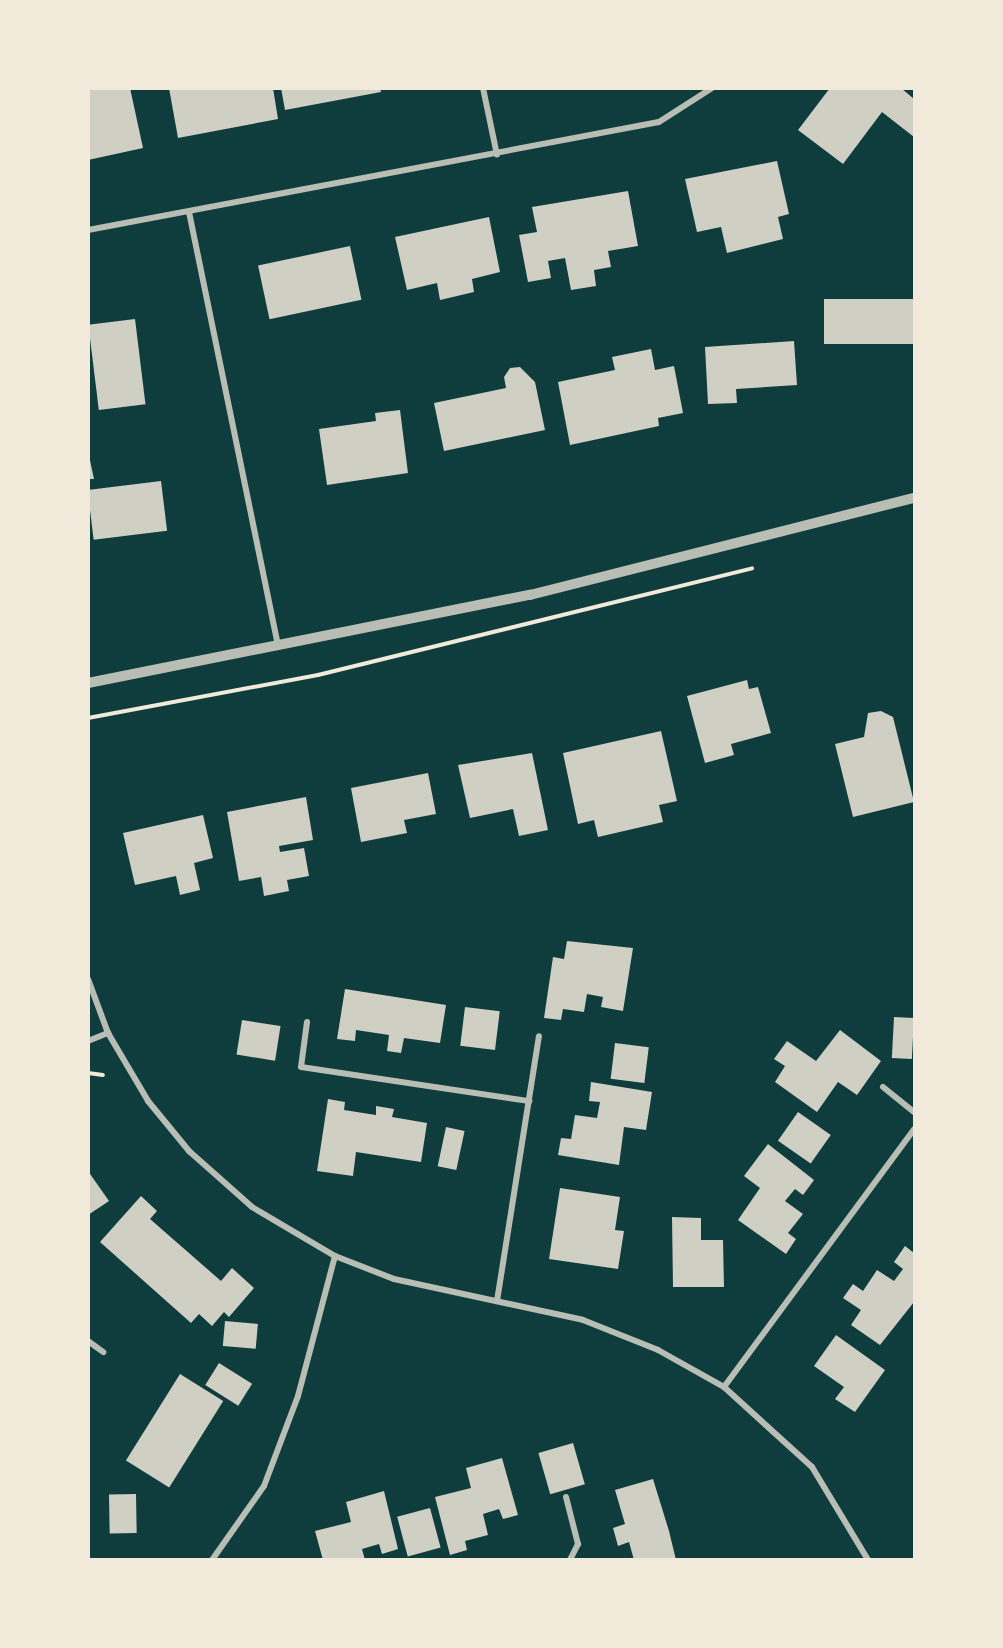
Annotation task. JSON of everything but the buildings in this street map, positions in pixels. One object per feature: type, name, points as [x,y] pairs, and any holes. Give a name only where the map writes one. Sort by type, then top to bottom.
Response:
[{"type":"street","points":[[483,88],[497,155]]},
{"type":"street","points":[[88,230],[497,155],[659,122],[712,88]]},
{"type":"street","points":[[189,212],[278,648]]},
{"type":"street","points":[[88,683],[278,648],[530,595],[915,498]]},
{"type":"street","points":[[88,979],[108,1033],[148,1101],[189,1151],[252,1207],[335,1256],[394,1279],[583,1320],[658,1350],[724,1387],[780,1432],[812,1467],[868,1560]]},
{"type":"street","points":[[307,1022],[301,1067],[529,1101]]},
{"type":"street","points":[[88,1041],[108,1033]]},
{"type":"street","points":[[496,1301],[539,1036]]},
{"type":"street","points":[[884,1088],[915,1112]]},
{"type":"street","points":[[724,1387],[915,1129]]},
{"type":"street","points":[[212,1560],[264,1486],[297,1396],[335,1256]]},
{"type":"street","points":[[88,1341],[102,1352]]},
{"type":"street","points":[[566,1497],[578,1544],[570,1560]]},
{"type":"path","points":[[88,1073],[103,1075]]}]
